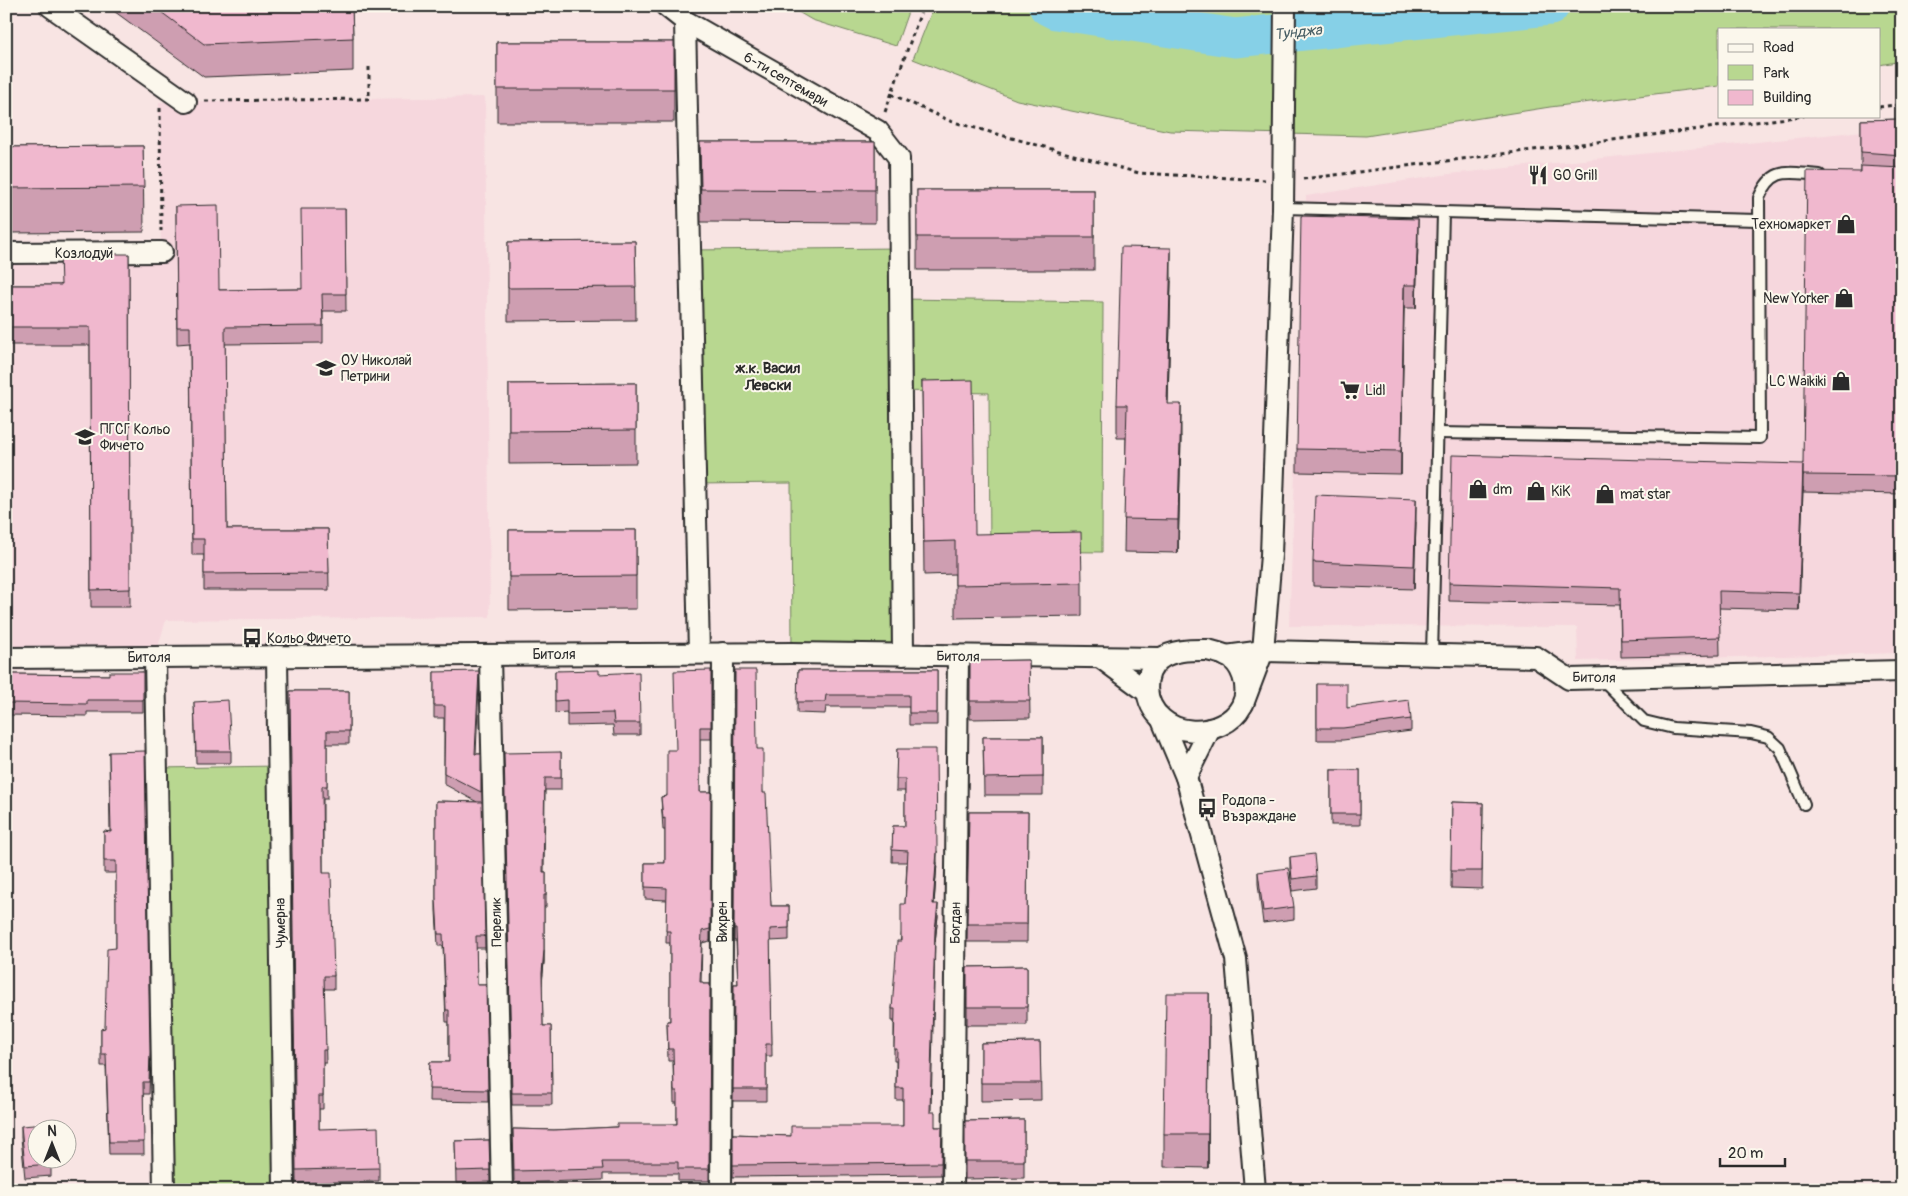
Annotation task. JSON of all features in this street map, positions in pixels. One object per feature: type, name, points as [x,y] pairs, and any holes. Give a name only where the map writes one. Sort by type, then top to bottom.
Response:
[{"type":"street","points":[[50,6],[186,102]]},
{"type":"street","name":"6-ти септември","points":[[666,6],[685,21],[878,131],[899,158],[903,654]]},
{"type":"street","points":[[1162,720],[1184,729],[1210,729],[1232,719],[1243,704],[1263,651],[1271,555],[1283,208],[1285,6]]},
{"type":"street","points":[[685,21],[699,654]]},
{"type":"street","name":"Козлодуй","points":[[6,253],[162,252]]},
{"type":"street","points":[[1243,704],[1246,683],[1241,670],[1226,656],[1208,650],[1182,651],[1161,658],[1152,668],[1147,681],[1147,692],[1152,705],[1162,720],[1186,777],[1236,959],[1255,1190]]},
{"type":"street","name":"Битоля","points":[[1226,656],[1263,651],[1536,657],[1568,679],[1902,671]]},
{"type":"street","name":"Вихрен","points":[[721,1190],[723,654]]},
{"type":"street","name":"Битоля","points":[[6,658],[903,654],[1161,658]]},
{"type":"street","name":"Перелик","points":[[490,655],[502,1190]]},
{"type":"street","name":"Чумерна","points":[[277,656],[284,1190]]},
{"type":"street","name":"Богдан","points":[[953,1190],[958,656]]},
{"type":"street","points":[[155,657],[164,1190]]},
{"type":"street","points":[[1101,658],[1147,692]]},
{"type":"street","points":[[1186,777],[1210,729]]},
{"type":"lane","points":[[1438,433],[1760,438],[1758,198],[1765,182],[1773,176],[1785,173],[1833,175]]},
{"type":"lane","points":[[1283,208],[1758,220]]},
{"type":"lane","points":[[1432,654],[1443,213]]},
{"type":"lane","points":[[1601,678],[1644,721],[1674,728],[1751,733],[1768,737],[1780,748],[1804,804]]},
{"type":"path","points":[[878,131],[922,6]]},
{"type":"path","points":[[162,252],[159,102],[369,99],[369,62]]},
{"type":"path","points":[[890,94],[950,121],[1138,173],[1283,175],[1383,171],[1789,118]]},
{"type":"path","points":[[1880,106],[1902,104]]},
{"type":"shaded area","name":"ОУ Николай Петрини","points":[[485,97],[490,617],[166,620],[155,657],[6,658],[6,253],[161,252],[159,102]]},
{"type":"shaded area","points":[[1902,127],[1902,653],[1578,661],[1577,627],[1289,626],[1306,196],[1449,174]]},
{"type":"green space","points":[[788,6],[910,6],[896,46],[812,20]]},
{"type":"green space","points":[[934,6],[1902,6],[1902,61],[1880,65],[1880,28],[1718,28],[1718,86],[1550,107],[1366,136],[1170,131],[1017,100],[913,59]]},
{"type":"green space","points":[[900,248],[901,299],[1103,302],[1102,552],[990,551],[989,393],[901,391],[903,655],[792,653],[791,483],[695,484],[690,250]]},
{"type":"green space","points":[[278,766],[284,1190],[164,1190],[158,768]]},
{"type":"building","points":[[153,6],[352,6],[353,38],[204,44]]},
{"type":"building","points":[[497,42],[674,42],[674,89],[497,89]]},
{"type":"building","points":[[1902,119],[1902,155],[1861,152],[1861,120]]},
{"type":"building","points":[[700,142],[875,142],[875,190],[701,189]]},
{"type":"building","points":[[143,146],[144,187],[6,188],[6,147]]},
{"type":"building","points":[[1861,166],[1902,168],[1902,476],[1803,475],[1803,465],[1799,593],[1719,591],[1720,637],[1621,640],[1620,588],[1449,583],[1452,455],[1803,464],[1807,171],[1861,172]]},
{"type":"building","points":[[917,190],[1094,190],[1094,237],[917,237]]},
{"type":"building","points":[[218,205],[219,290],[302,289],[301,209],[345,209],[346,294],[322,294],[323,326],[225,327],[227,529],[328,529],[329,573],[204,574],[204,539],[192,539],[190,327],[177,327],[176,206]]},
{"type":"building","name":"Lidl","points":[[1301,216],[1418,219],[1416,285],[1404,285],[1401,451],[1297,449]]},
{"type":"building","points":[[635,241],[636,287],[508,288],[508,242]]},
{"type":"building","points":[[1121,247],[1171,248],[1167,404],[1181,404],[1178,520],[1124,519],[1127,405],[1117,405]]},
{"type":"building","points":[[60,254],[129,254],[130,589],[91,590],[90,327],[6,327],[6,285],[61,285]]},
{"type":"building","points":[[973,380],[975,534],[1081,532],[1082,583],[955,585],[955,541],[924,542],[922,381]]},
{"type":"building","points":[[636,383],[636,430],[509,431],[509,384]]},
{"type":"building","points":[[1315,495],[1416,499],[1414,566],[1313,562]]},
{"type":"building","points":[[509,530],[636,530],[636,576],[509,577]]},
{"type":"building","points":[[1029,660],[1030,701],[970,701],[970,661]]},
{"type":"building","points":[[599,670],[599,674],[639,672],[640,723],[614,723],[613,713],[567,714],[567,700],[555,701],[555,671]]},
{"type":"building","points":[[711,670],[711,727],[700,727],[700,792],[711,792],[710,929],[702,931],[700,982],[710,984],[709,1169],[678,1169],[678,1162],[602,1162],[603,1169],[514,1171],[513,1129],[554,1130],[617,1127],[617,1124],[677,1124],[677,1091],[674,1091],[673,1049],[668,1049],[667,1021],[670,1021],[670,931],[666,931],[667,888],[645,887],[645,863],[665,863],[665,818],[663,819],[661,797],[667,796],[667,750],[676,750],[674,671]]},
{"type":"building","points":[[735,670],[756,670],[757,749],[763,749],[763,793],[766,793],[771,906],[789,906],[789,928],[770,929],[772,1044],[766,1044],[766,1089],[733,1089],[734,984],[738,984],[736,929],[734,929]]},
{"type":"building","points":[[798,670],[937,670],[937,713],[909,713],[909,695],[826,695],[825,702],[797,702]]},
{"type":"building","points":[[479,671],[475,754],[481,754],[481,792],[444,773],[445,706],[434,706],[434,672]]},
{"type":"building","points":[[109,672],[143,672],[143,700],[87,700],[87,704],[6,703],[6,674],[109,675]]},
{"type":"building","points":[[1317,684],[1347,684],[1347,708],[1409,700],[1411,719],[1343,728],[1317,728]]},
{"type":"building","points":[[290,691],[349,691],[349,731],[327,731],[327,786],[322,786],[323,873],[331,873],[334,976],[324,976],[326,1050],[323,1050],[323,1096],[319,1096],[319,1129],[378,1127],[379,1168],[296,1170]]},
{"type":"building","points":[[228,700],[231,751],[196,751],[194,702]]},
{"type":"building","points":[[983,737],[1043,737],[1043,777],[984,778]]},
{"type":"building","points":[[897,749],[936,749],[937,851],[933,904],[938,904],[935,930],[930,1112],[935,1112],[935,1127],[942,1127],[941,1163],[733,1165],[733,1134],[791,1136],[791,1126],[903,1126],[903,1088],[896,1088],[897,1049],[894,1049],[895,1009],[892,1009],[897,941],[901,941],[901,904],[905,904],[908,851],[892,850],[893,826],[905,826],[905,779],[896,779]]},
{"type":"building","points":[[145,751],[150,1053],[149,1082],[143,1082],[144,1142],[109,1142],[106,1054],[101,1054],[101,1029],[105,1028],[107,949],[116,948],[116,861],[104,861],[104,831],[111,832],[109,752]]},
{"type":"building","points":[[561,752],[561,778],[545,778],[543,872],[546,872],[546,895],[544,895],[542,973],[543,1026],[551,1026],[552,1093],[512,1093],[504,753]]},
{"type":"building","points":[[1331,770],[1360,770],[1360,814],[1331,814]]},
{"type":"building","points":[[436,801],[482,802],[485,936],[476,936],[477,985],[486,985],[488,1090],[429,1089],[430,1062],[449,1062],[449,1010],[446,1010],[443,934],[438,934],[436,898]]},
{"type":"building","points":[[1452,802],[1483,803],[1482,871],[1451,871]]},
{"type":"building","points":[[969,812],[1028,812],[1027,924],[967,924]]},
{"type":"building","points":[[1314,854],[1316,876],[1292,879],[1290,857]]},
{"type":"building","points":[[1288,868],[1294,907],[1263,911],[1258,872]]},
{"type":"building","points":[[1027,966],[1027,1007],[967,1007],[967,967]]},
{"type":"building","points":[[1166,993],[1209,993],[1208,1134],[1164,1134]]},
{"type":"building","points":[[1040,1042],[1041,1083],[981,1083],[981,1043]]},
{"type":"building","points":[[1024,1120],[1024,1161],[965,1161],[965,1121]]},
{"type":"building","points":[[28,1125],[28,1166],[25,1166],[21,1126]]},
{"type":"building","points":[[489,1140],[490,1170],[456,1171],[455,1141]]},
{"type":"waterway","name":"Тунджа","points":[[1048,6],[1056,10],[1235,38],[1550,6]]},
{"type":"place","name":"GO Grill","points":[[1538,175]]},
{"type":"place","name":"Техномаркет","points":[[1846,224]]},
{"type":"place","name":"New Yorker","points":[[1844,298]]},
{"type":"place","name":"ОУ Николай Петрини","points":[[326,368]]},
{"type":"place","name":"LC Waikiki","points":[[1841,381]]},
{"type":"place","name":"Lidl","points":[[1350,390]]},
{"type":"place","name":"ПГСГ Кольо Фичето","points":[[85,437]]},
{"type":"place","name":"dm","points":[[1478,489]]},
{"type":"place","name":"KiK","points":[[1536,491]]},
{"type":"place","name":"mat star","points":[[1605,494]]},
{"type":"place","name":"Кольо Фичето","points":[[252,638]]},
{"type":"place","name":"Родопа - Възраждане","points":[[1207,808]]},
{"type":"district","name":"ж.к. Васил Левски","points":[[768,376]]}]
